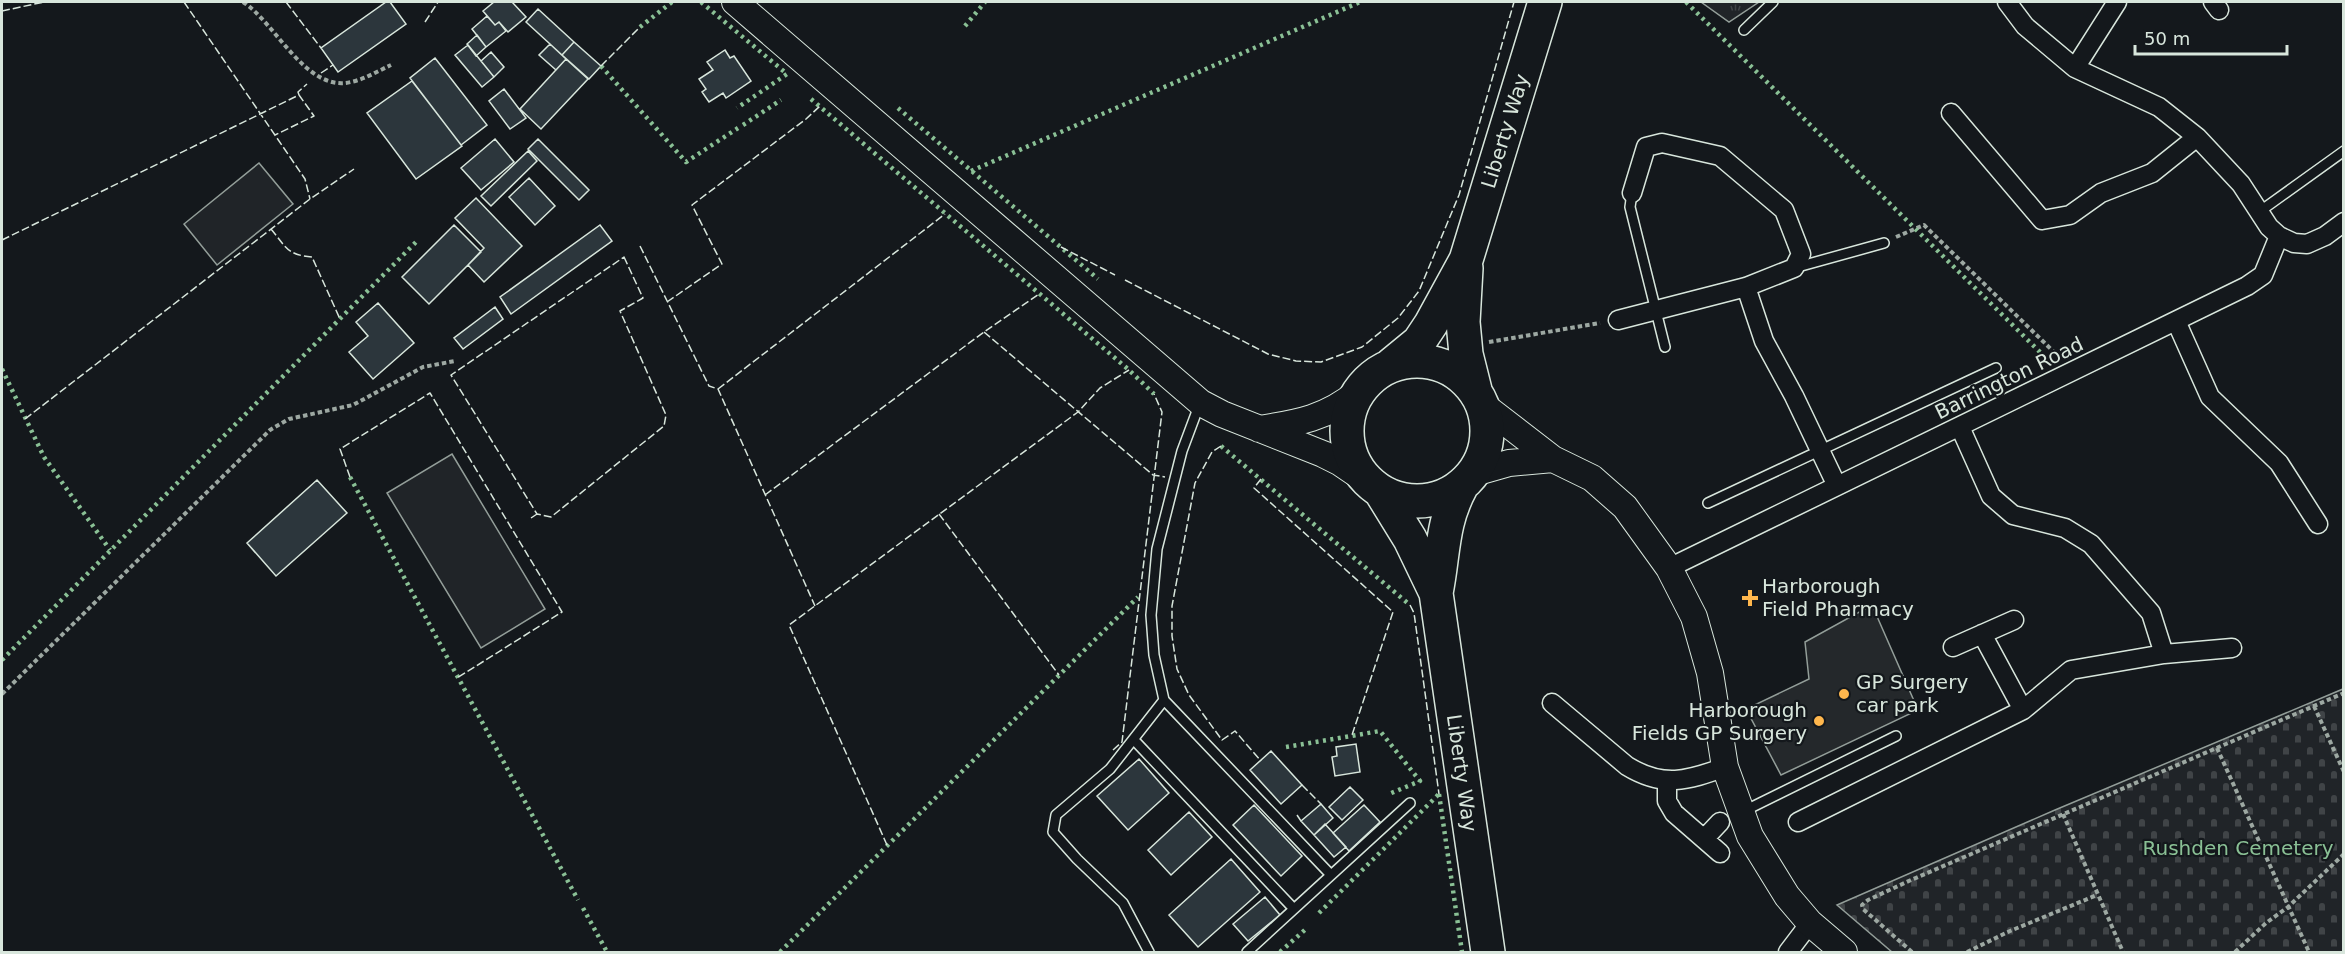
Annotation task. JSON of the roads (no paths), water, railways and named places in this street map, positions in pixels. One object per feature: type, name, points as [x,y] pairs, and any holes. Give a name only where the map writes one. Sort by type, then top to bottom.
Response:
[{"type":"highway","name":"Liberty Way","points":[[1391,365],[1419,342],[1466,260],[1545,2]]},
{"type":"highway","name":"Liberty Way","points":[[1466,260],[1462,322],[1466,354],[1479,398]]},
{"type":"highway","points":[[1414,361],[1437,363],[1458,374],[1479,398],[1487,423],[1487,440],[1483,457],[1468,480],[1447,496],[1431,501],[1414,502],[1397,499],[1374,487],[1355,466],[1348,448],[1346,429],[1349,410],[1358,392],[1372,376],[1391,365],[1414,361]]},
{"type":"highway","name":"Liberty Way","points":[[1436,593],[1442,562],[1445,526],[1449,512],[1468,480]]},
{"type":"highway","name":"Liberty Way","points":[[1374,487],[1404,529],[1436,593],[1488,952]]},
{"type":"street","points":[[735,2],[1201,403],[1222,414],[1323,454],[1353,470],[1374,487]]},
{"type":"street","points":[[2007,2],[2025,26],[2075,68],[2159,107],[2197,137],[2241,184],[2269,227],[2279,236],[2294,243],[2307,244],[2325,236],[2343,222]]},
{"type":"street","points":[[2075,68],[2117,2]]},
{"type":"street","points":[[1951,113],[2042,220],[2070,215],[2101,193],[2152,173],[2197,137]]},
{"type":"street","points":[[1618,320],[1746,287],[1794,268],[1801,254],[1784,210],[1720,156],[1662,142],[1646,147],[1632,193]]},
{"type":"street","name":"Barrington Road","points":[[1669,568],[2247,286],[2263,274],[2279,236]]},
{"type":"street","points":[[1746,287],[1764,341],[1794,396],[1837,486]]},
{"type":"street","points":[[2176,321],[2210,396],[2279,463],[2318,524]]},
{"type":"street","points":[[1259,429],[1296,423],[1321,415],[1336,409],[1358,392]]},
{"type":"street","points":[[1479,398],[1552,459],[1592,478],[1625,507],[1669,568],[1694,617],[1707,662],[1725,767],[1730,817],[1750,837],[1767,867],[1810,924],[1844,952]]},
{"type":"street","points":[[1960,427],[1991,496],[2013,515],[2065,528],[2091,544],[2151,613],[2164,654]]},
{"type":"street","points":[[1468,480],[1509,463],[1552,459]]},
{"type":"street","points":[[1953,647],[2014,620]]},
{"type":"street","points":[[1982,634],[2023,710]]},
{"type":"street","points":[[1798,822],[2023,710],[2071,669],[2164,654],[2232,648]]},
{"type":"street","points":[[1552,703],[1626,766],[1639,774],[1666,781],[1690,780],[1725,767]]},
{"type":"street","points":[[1666,781],[1666,796],[1674,813],[1720,853]]},
{"type":"street","points":[[1704,839],[1730,817]]},
{"type":"street","points":[[1788,952],[1810,924]]},
{"type":"lane","points":[[1744,30],[1773,2]]},
{"type":"lane","points":[[2259,212],[2343,151]]},
{"type":"lane","points":[[1632,193],[1630,207],[1665,346]]},
{"type":"lane","points":[[1794,268],[1884,243]]},
{"type":"lane","points":[[1708,503],[1996,368]]},
{"type":"lane","points":[[1201,403],[1182,451],[1157,549],[1151,615],[1154,655],[1164,700],[1330,875]]},
{"type":"lane","points":[[1149,952],[1123,903],[1077,859],[1053,832],[1056,815],[1110,769],[1164,700]]},
{"type":"lane","points":[[1730,817],[1896,736]]},
{"type":"lane","points":[[1134,740],[1294,909]]},
{"type":"lane","points":[[1247,952],[1410,803]]},
{"type":"place","name":"Harborough Field Pharmacy","points":[[1750,598]]},
{"type":"place","name":"GP Surgery car park","points":[[1844,694]]},
{"type":"place","name":"Harborough Fields GP Surgery","points":[[1819,721]]},
{"type":"park label","name":"Rushden Cemetery","points":[[2238,848]]}]
